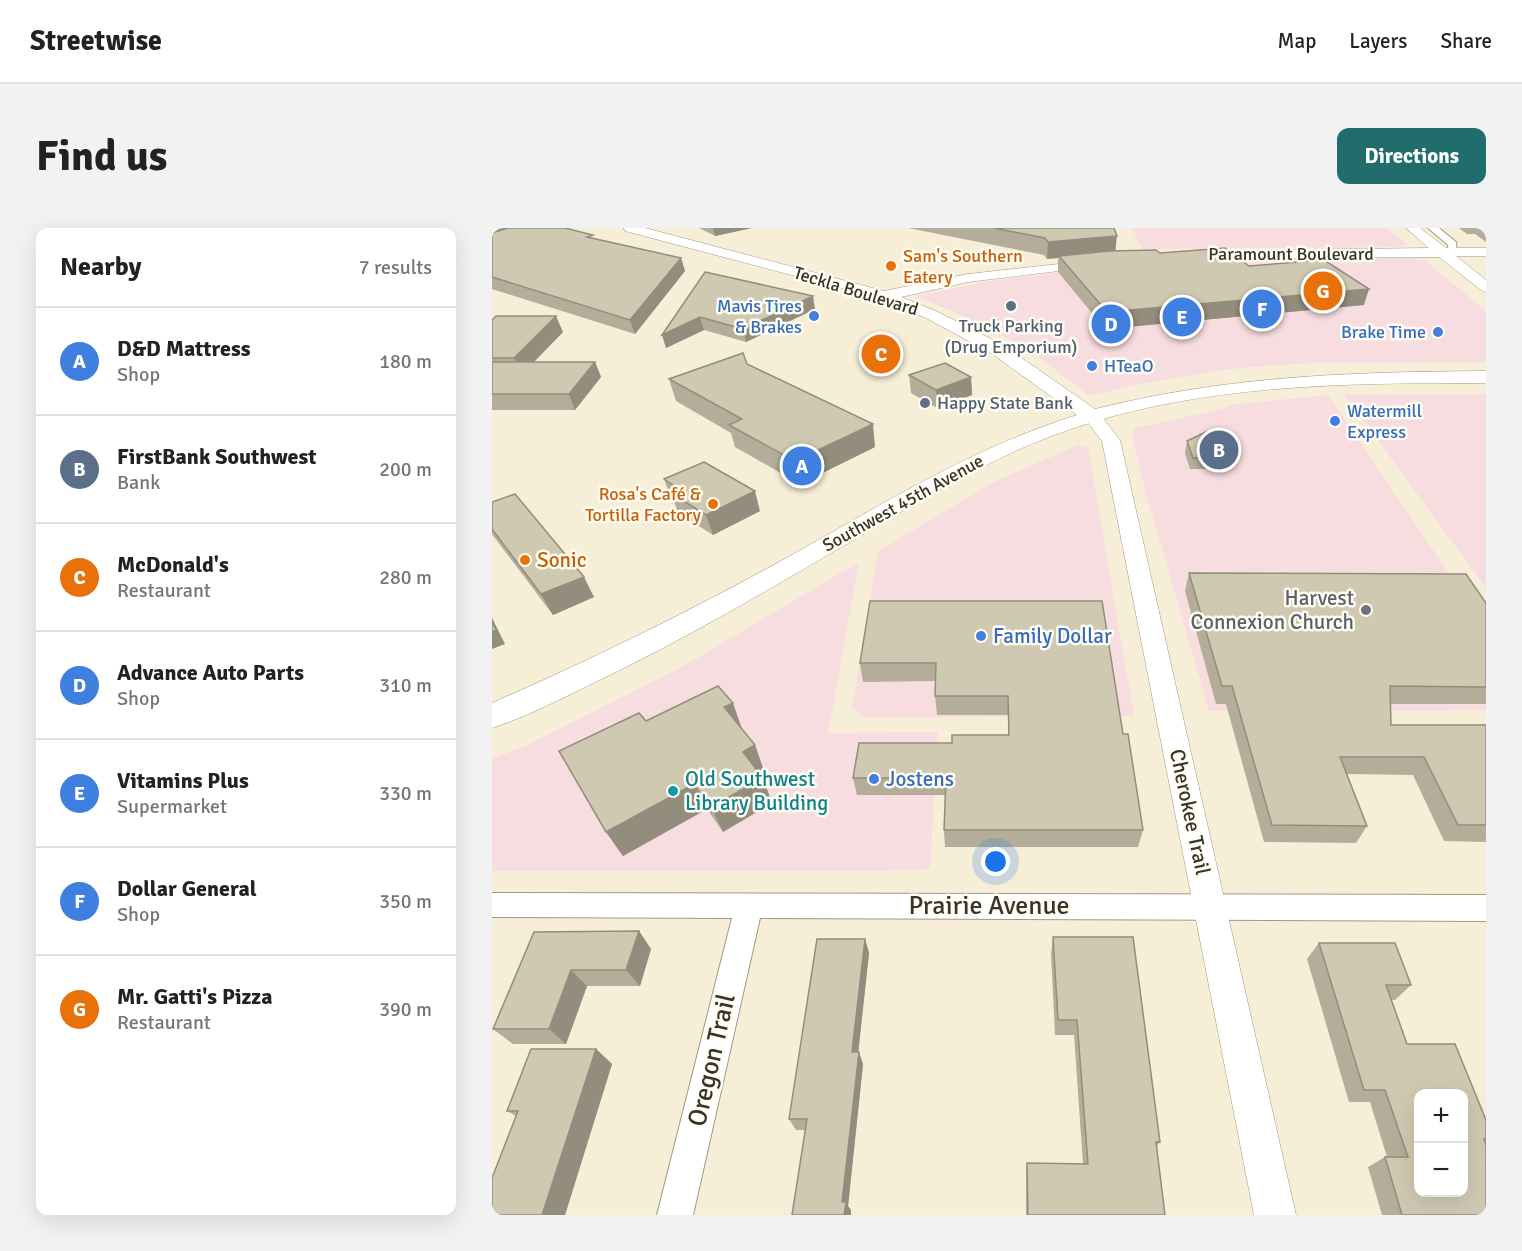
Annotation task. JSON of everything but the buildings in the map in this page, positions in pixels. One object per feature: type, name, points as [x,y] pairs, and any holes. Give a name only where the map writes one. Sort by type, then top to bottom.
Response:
[{"type":"main road","name":"Teckla Boulevard","points":[[630,228],[884,296],[932,315],[971,333],[1030,371],[1092,416]]},
{"type":"main road","points":[[1412,228],[1448,253],[1486,287]]},
{"type":"main road","name":"Paramount Boulevard","points":[[1172,256],[1246,253],[1486,252]]},
{"type":"main road","points":[[884,296],[990,275],[1118,260]]},
{"type":"main road","name":"Southwest 45th Avenue","points":[[492,716],[604,665],[682,626],[943,478],[1045,431],[1092,416],[1163,399],[1261,382],[1320,378],[1481,376]]},
{"type":"street","points":[[1433,228],[1453,244],[1448,253]]},
{"type":"street","name":"Cherokee Trail","points":[[1092,416],[1111,440],[1275,1215]]},
{"type":"street","name":"Prairie Avenue","points":[[492,905],[1486,908]]},
{"type":"street","name":"Oregon Trail","points":[[675,1215],[749,906]]},
{"type":"shaded area","points":[[1132,228],[1387,228],[1407,244],[1402,247],[1142,249]]},
{"type":"shaded area","points":[[1414,258],[1424,260],[1486,311],[1486,362],[1316,363],[1262,366],[1214,371],[1094,395],[1087,394],[1028,349],[963,316],[915,296],[996,280],[1118,265],[1228,259]]},
{"type":"shaded area","points":[[1344,394],[1486,394],[1486,588],[1464,558]]},
{"type":"shaded area","points":[[1328,395],[1486,628],[1486,710],[1209,711],[1145,490],[1132,434],[1135,428],[1223,409],[1229,405]]},
{"type":"shaded area","points":[[1078,445],[1088,447],[1134,716],[865,718],[852,708],[878,551],[994,482]]},
{"type":"shaded area","points":[[859,562],[828,733],[938,732],[930,870],[492,871],[492,759],[527,745],[680,668]]},
{"type":"place","name":"Sam's Southern Eatery","points":[[891,266]]},
{"type":"place","name":"Mr. Gatti's Pizza","points":[[1323,291]]},
{"type":"place","name":"Truck Parking (Drug Emporium)","points":[[1011,306]]},
{"type":"place","name":"Dollar General","points":[[1262,309]]},
{"type":"place","name":"Mavis Tires & Brakes","points":[[814,316]]},
{"type":"place","name":"Vitamins Plus","points":[[1182,317]]},
{"type":"place","name":"Advance Auto Parts","points":[[1111,324]]},
{"type":"place","name":"Brake Time","points":[[1438,332]]},
{"type":"place","name":"McDonald's","points":[[881,354]]},
{"type":"place","name":"HTeaO","points":[[1092,366]]},
{"type":"place","name":"Happy State Bank","points":[[925,403]]},
{"type":"place","name":"Watermill Express","points":[[1335,421]]},
{"type":"place","name":"FirstBank Southwest","points":[[1219,450]]},
{"type":"place","name":"D&D Mattress","points":[[802,466]]},
{"type":"place","name":"Rosa's Café & Tortilla Factory","points":[[713,504]]},
{"type":"place","name":"Sonic","points":[[525,560]]},
{"type":"place","name":"Harvest Connexion Church","points":[[1366,610]]},
{"type":"place","name":"Family Dollar","points":[[981,636]]},
{"type":"place","name":"Jostens","points":[[874,779]]},
{"type":"place","name":"Old Southwest Library Building","points":[[673,791]]}]
